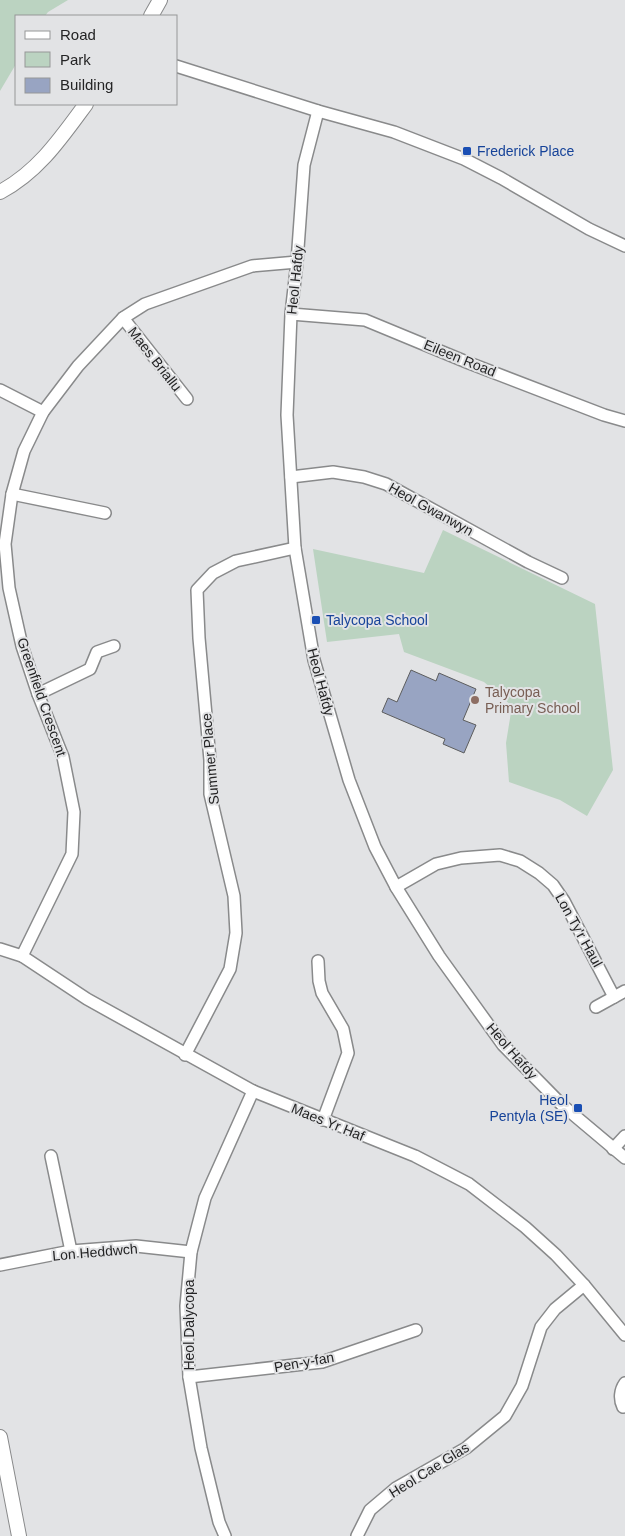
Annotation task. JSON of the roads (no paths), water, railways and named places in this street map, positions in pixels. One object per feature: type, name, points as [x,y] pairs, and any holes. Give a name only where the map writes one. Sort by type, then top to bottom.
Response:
[{"type":"street","points":[[152,15],[160,0]]},
{"type":"street","points":[[178,67],[318,111],[394,132],[464,160],[502,178],[589,229],[625,246]]},
{"type":"street","points":[[0,192],[15,184],[33,170],[53,148],[85,105]]},
{"type":"street","name":"Heol Hafdy","points":[[318,111],[304,165],[291,314],[287,415],[295,548],[314,660],[346,771],[375,847],[396,887],[439,956],[503,1045],[562,1105],[625,1158]]},
{"type":"street","name":"Greenfield Crescent","points":[[22,956],[72,854],[74,812],[63,758],[22,646],[9,588],[5,544],[12,494],[24,451],[44,412],[78,366],[123,318],[145,304],[252,266],[297,262]]},
{"type":"street","name":"Eileen Road","points":[[291,314],[365,320],[604,415],[625,421]]},
{"type":"street","name":"Maes Briallu","points":[[123,318],[187,400]]},
{"type":"street","points":[[0,390],[44,412]]},
{"type":"street","name":"Heol Gwanwyn","points":[[291,477],[332,472],[364,477],[386,484],[528,562],[562,578]]},
{"type":"street","points":[[12,494],[105,514]]},
{"type":"street","name":"Summer Place","points":[[185,1055],[230,969],[236,933],[234,896],[210,794],[210,760],[199,638],[197,590],[213,573],[236,561],[295,548]]},
{"type":"street","points":[[38,694],[90,669],[97,652],[114,646]]},
{"type":"street","name":"Lon Ty'r Haul","points":[[396,887],[436,864],[460,858],[500,855],[520,861],[554,885],[614,997]]},
{"type":"street","name":"Maes Yr Haf","points":[[0,949],[22,956],[87,999],[253,1091],[415,1156],[469,1184],[525,1227],[556,1255],[623,1326]]},
{"type":"street","points":[[318,961],[322,993],[343,1030],[348,1053],[323,1120]]},
{"type":"street","points":[[596,1007],[625,991]]},
{"type":"street","name":"Heol Dalycopa","points":[[225,1536],[219,1522],[201,1448],[189,1377],[186,1306],[191,1252],[205,1198],[253,1091]]},
{"type":"street","points":[[613,1149],[625,1136]]},
{"type":"street","points":[[51,1156],[71,1251]]},
{"type":"street","name":"Lon Heddwch","points":[[0,1266],[71,1251],[136,1246],[191,1252]]},
{"type":"street","name":"Heol Cae Glas","points":[[357,1536],[370,1510],[396,1488],[466,1448],[505,1416],[522,1386],[541,1327],[555,1308],[584,1285]]},
{"type":"street","name":"Pen-y-fan","points":[[189,1377],[322,1362],[416,1330]]},
{"type":"street","points":[[623,1407],[620,1393],[625,1383]]},
{"type":"street","points":[[0,1437],[18,1536]]},
{"type":"place","name":"Frederick Place","points":[[467,151]]},
{"type":"place","name":"Talycopa School","points":[[316,620]]},
{"type":"place","name":"Talycopa Primary School","points":[[475,700]]},
{"type":"place","name":"Heol Pentyla (SE)","points":[[578,1108]]}]
